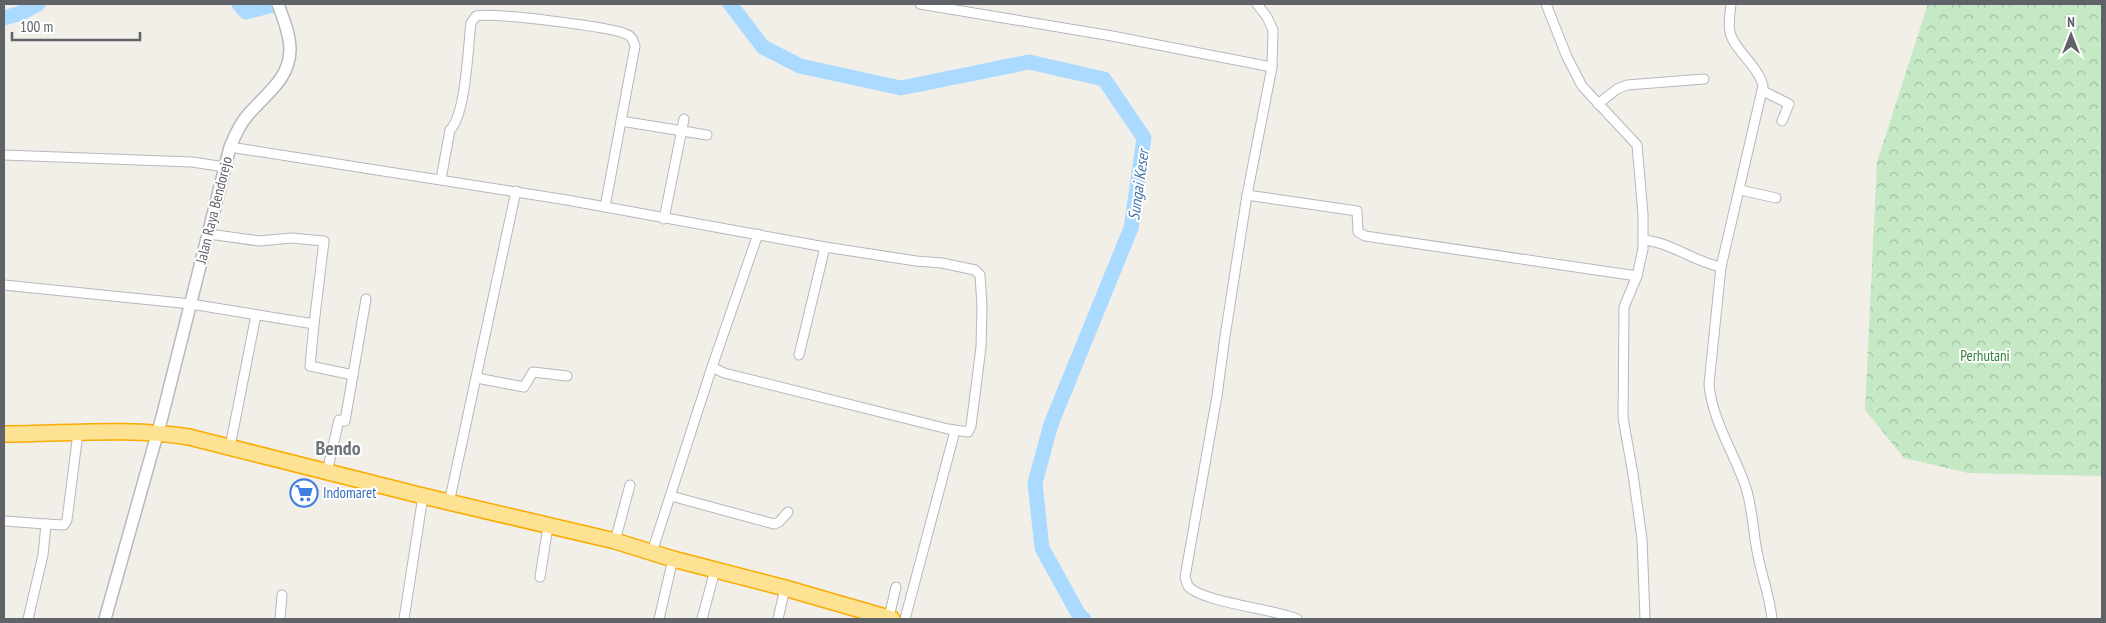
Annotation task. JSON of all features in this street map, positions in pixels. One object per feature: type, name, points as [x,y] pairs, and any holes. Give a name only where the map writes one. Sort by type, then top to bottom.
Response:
[{"type":"highway","points":[[4,434],[157,432],[189,437],[449,503],[615,541],[673,559],[890,618]]},
{"type":"main road","name":"Jalan Raya Bendorejo","points":[[105,619],[191,304],[230,147],[238,127],[274,88],[289,60],[290,47],[278,4]]},
{"type":"street","points":[[920,4],[1112,36],[1272,67]]},
{"type":"street","points":[[1257,4],[1267,17],[1273,30],[1272,67],[1247,195],[1217,396],[1186,570],[1186,582],[1190,589],[1218,600],[1280,613],[1297,619]]},
{"type":"street","points":[[1546,4],[1567,56],[1582,86],[1637,145],[1643,240],[1624,314],[1623,418],[1634,474],[1642,539],[1645,619]]},
{"type":"street","points":[[1731,4],[1730,31],[1732,37],[1754,66],[1762,82],[1763,91],[1740,190],[1719,267],[1709,384],[1726,443],[1746,488],[1772,619]]},
{"type":"street","points":[[441,179],[450,130],[455,125],[461,106],[471,23],[476,16],[523,18],[602,28],[626,33],[632,38],[635,46],[605,207]]},
{"type":"street","points":[[1598,104],[1616,89],[1627,85],[1704,79]]},
{"type":"street","points":[[1763,91],[1790,104],[1782,121]]},
{"type":"street","points":[[664,218],[684,119]]},
{"type":"street","points":[[620,121],[707,135]]},
{"type":"street","points":[[230,147],[516,191],[824,247],[916,261],[942,263],[978,272],[982,306],[981,347],[971,426],[968,432],[724,373],[712,367]]},
{"type":"street","points":[[4,156],[192,162],[225,167]]},
{"type":"street","points":[[1740,190],[1776,198]]},
{"type":"street","points":[[449,503],[516,191]]},
{"type":"street","points":[[1247,195],[1357,211],[1358,232],[1365,236],[1635,275]]},
{"type":"street","points":[[208,234],[259,241],[292,238],[324,241],[310,366],[353,375]]},
{"type":"street","points":[[652,552],[712,367],[758,234]]},
{"type":"street","points":[[1643,240],[1658,242],[1695,259],[1719,267]]},
{"type":"street","points":[[799,355],[824,247]]},
{"type":"street","points":[[4,286],[191,304],[314,324]]},
{"type":"street","points":[[327,472],[338,420],[345,421],[366,299]]},
{"type":"street","points":[[230,447],[256,315]]},
{"type":"street","points":[[477,378],[524,387],[533,372],[567,376]]},
{"type":"street","points":[[905,619],[955,430]]},
{"type":"street","points":[[4,521],[64,525],[67,520],[78,433]]},
{"type":"street","points":[[615,541],[630,485]]},
{"type":"street","points":[[404,619],[423,496]]},
{"type":"street","points":[[671,496],[774,524],[780,522],[788,512]]},
{"type":"street","points":[[28,619],[43,555],[46,524]]},
{"type":"street","points":[[540,577],[548,526]]},
{"type":"street","points":[[658,619],[673,559]]},
{"type":"street","points":[[702,619],[715,570]]},
{"type":"street","points":[[890,618],[896,587]]},
{"type":"street","points":[[778,619],[785,588]]},
{"type":"street","points":[[280,619],[282,595]]},
{"type":"green space","name":"Perhutani","points":[[1928,4],[2102,4],[2102,476],[1968,473],[1904,458],[1865,410],[1877,162]]},
{"type":"waterway","points":[[4,18],[21,13],[38,4]]},
{"type":"waterway","name":"Sungai Keser","points":[[239,4],[246,12],[277,4]]},
{"type":"waterway","name":"Sungai Keser","points":[[730,4],[763,47],[800,66],[901,88],[1029,62],[1104,79],[1144,138],[1131,228],[1051,424],[1035,483],[1042,548],[1079,615],[1084,619]]},
{"type":"place","name":"Indomaret","points":[[304,493]]},
{"type":"district","name":"Bendo","points":[[338,448]]}]
